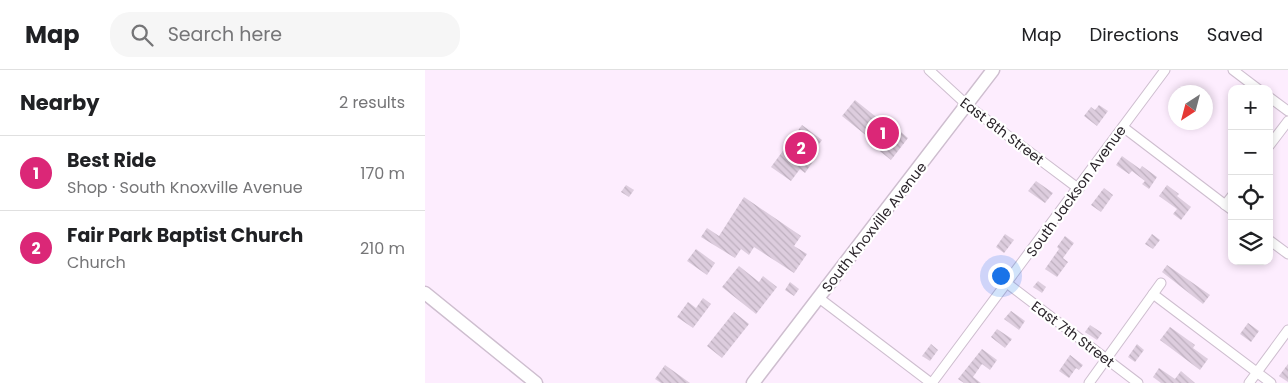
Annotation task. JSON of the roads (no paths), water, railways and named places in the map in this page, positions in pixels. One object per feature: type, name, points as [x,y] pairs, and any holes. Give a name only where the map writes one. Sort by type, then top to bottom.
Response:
[{"type":"main road","name":"South Knoxville Avenue","points":[[753,383],[993,70]]},
{"type":"main road","points":[[425,293],[536,383]]},
{"type":"street","name":"East 8th Street","points":[[929,70],[967,105],[1079,189]]},
{"type":"street","name":"South Jackson Avenue","points":[[932,383],[1079,189],[1165,70]]},
{"type":"street","points":[[1233,70],[1253,85]]},
{"type":"street","points":[[1273,100],[1288,111]]},
{"type":"street","points":[[1273,141],[1288,121]]},
{"type":"street","points":[[1123,128],[1228,208]]},
{"type":"street","points":[[1273,243],[1288,254]]},
{"type":"street","points":[[1089,383],[1161,283]]},
{"type":"street","name":"East 7th Street","points":[[1008,284],[1138,383]]},
{"type":"street","points":[[1153,294],[1271,383]]},
{"type":"street","points":[[819,298],[932,383]]},
{"type":"street","points":[[1249,383],[1288,330]]},
{"type":"place","name":"Best Ride","points":[[883,133]]},
{"type":"place","name":"Fair Park Baptist Church","points":[[801,148]]}]
